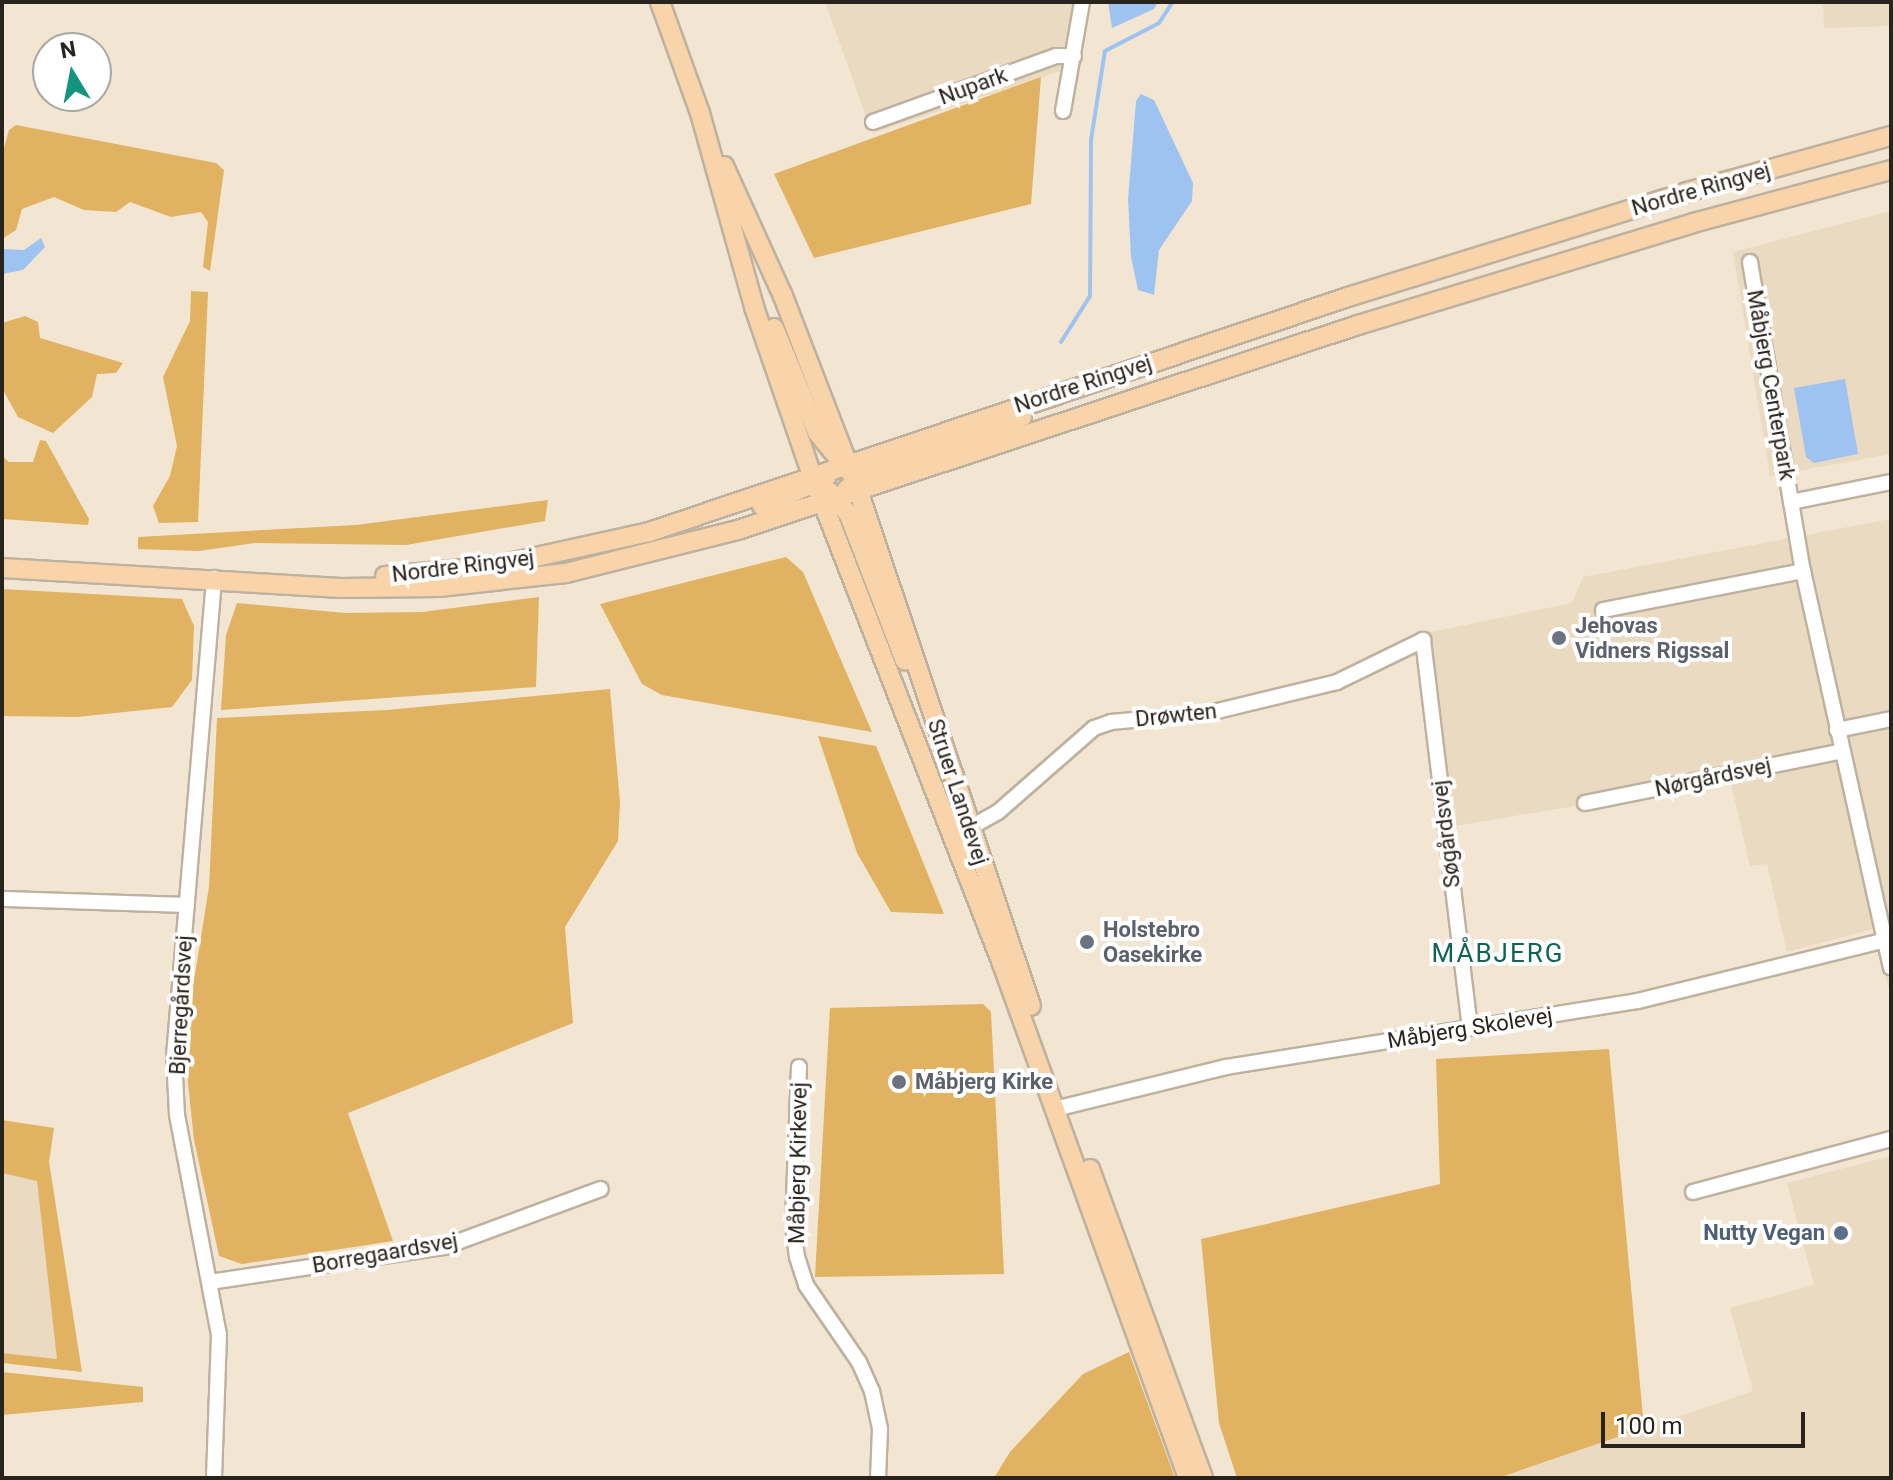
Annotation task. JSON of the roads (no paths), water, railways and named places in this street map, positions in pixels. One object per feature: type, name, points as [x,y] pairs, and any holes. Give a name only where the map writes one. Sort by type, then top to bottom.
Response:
[{"type":"main road","name":"Struer Landevej","points":[[660,2],[700,113],[742,264],[840,479],[935,720],[961,832]]},
{"type":"main road","name":"Struer Landevej","points":[[700,113],[783,296],[840,479],[833,528],[885,671],[961,832],[1061,1107],[1203,1478]]},
{"type":"main road","name":"Nordre Ringvej","points":[[2,568],[266,581],[340,588],[439,587],[575,571],[840,479],[1087,382],[1672,197],[1891,136]]},
{"type":"main road","name":"Nordre Ringvej","points":[[266,581],[412,574],[563,554],[649,532],[786,484],[840,479],[893,479],[1358,325],[1693,223],[1891,170]]},
{"type":"main road","points":[[742,264],[757,287],[817,432],[840,479]]},
{"type":"main road","name":"Struer Landevej","points":[[1061,1107],[1188,1478]]},
{"type":"street","points":[[1063,111],[1082,2]]},
{"type":"street","name":"Nupark","points":[[873,122],[1056,56],[1074,56]]},
{"type":"street","name":"Måbjerg Centerpark","points":[[1750,262],[1791,502],[1891,482]]},
{"type":"street","points":[[1791,502],[1837,730],[1888,940],[1891,967]]},
{"type":"street","points":[[1603,610],[1803,571]]},
{"type":"street","name":"Bjerregårdsvej","points":[[214,578],[174,1056],[177,1102],[210,1282],[220,1359],[211,1454],[214,1478]]},
{"type":"street","name":"Drøwten","points":[[961,832],[998,812],[1094,728],[1111,722],[1209,713],[1337,682],[1423,640]]},
{"type":"street","name":"Søgårdsvej","points":[[1423,640],[1470,1028]]},
{"type":"street","points":[[1837,730],[1891,719]]},
{"type":"street","name":"Nørgårdsvej","points":[[1585,803],[1842,751]]},
{"type":"street","points":[[2,899],[187,905]]},
{"type":"street","name":"Måbjerg Skolevej","points":[[1061,1107],[1226,1067],[1638,1001],[1888,940]]},
{"type":"street","name":"Måbjerg Kirkevej","points":[[799,1067],[793,1225],[797,1257],[806,1285],[859,1362],[872,1391],[880,1429],[878,1478]]},
{"type":"street","points":[[1693,1192],[1891,1139]]},
{"type":"street","name":"Borregaardsvej","points":[[210,1282],[444,1247],[601,1189]]},
{"type":"water","points":[[1108,2],[1158,2],[1154,9],[1112,28]]},
{"type":"water","points":[[1141,94],[1154,100],[1193,183],[1192,201],[1159,250],[1154,295],[1138,290],[1131,257],[1128,199],[1136,101]]},
{"type":"water","points":[[41,238],[45,247],[23,270],[2,274],[2,249],[24,250]]},
{"type":"water","points":[[1845,379],[1858,454],[1814,463],[1806,457],[1794,388]]},
{"type":"waterway","points":[[1061,342],[1090,296],[1091,140],[1105,51],[1159,23],[1172,3]]},
{"type":"place","name":"Jehovas Vidners Rigssal","points":[[1559,638]]},
{"type":"place","name":"Holstebro Oasekirke","points":[[1087,942]]},
{"type":"place","name":"Måbjerg Kirke","points":[[899,1082]]},
{"type":"place","name":"Nutty Vegan","points":[[1841,1233]]},
{"type":"district","name":"MÅBJERG","points":[[1498,954]]}]
